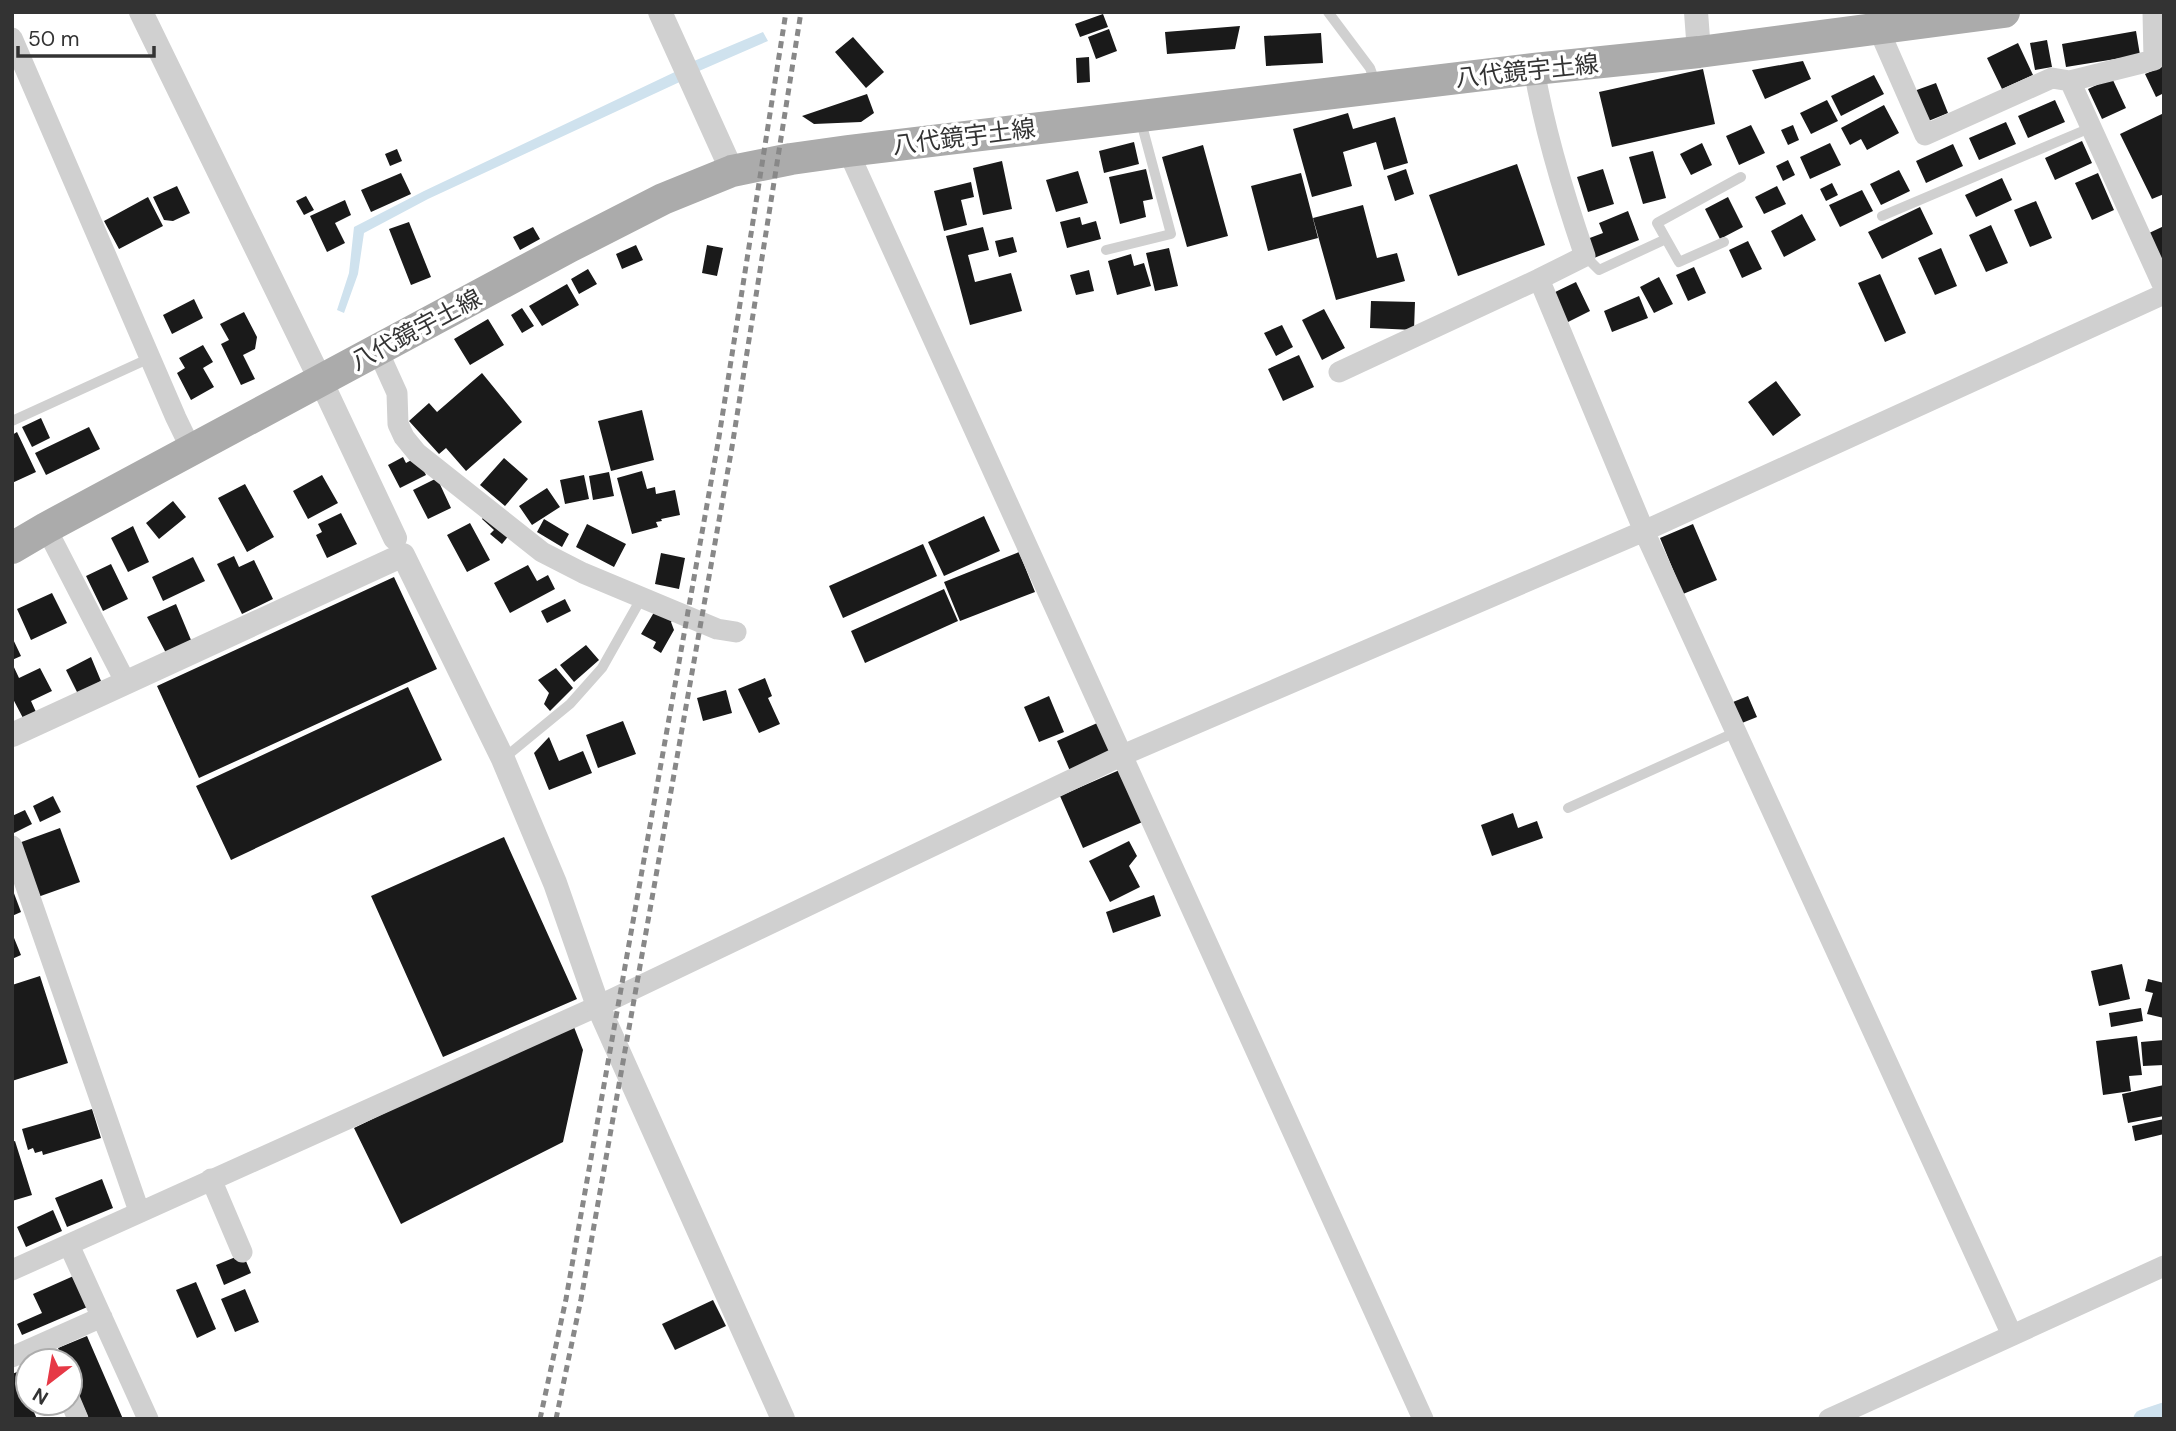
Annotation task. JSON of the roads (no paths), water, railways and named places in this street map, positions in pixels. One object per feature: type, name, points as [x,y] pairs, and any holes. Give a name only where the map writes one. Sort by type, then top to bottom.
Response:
[{"type":"main road","name":"八代鏡宇土線","points":[[12,548],[569,247],[663,199],[732,171],[848,151],[1139,115],[1699,52],[1874,20],[2004,12]]},
{"type":"street","points":[[141,12],[395,538]]},
{"type":"street","points":[[660,12],[732,171]]},
{"type":"street","points":[[1696,12],[1699,52]]},
{"type":"street","points":[[1874,20],[1925,135],[2052,78],[2070,81],[2154,60],[2153,12]]},
{"type":"street","points":[[12,38],[192,450]]},
{"type":"street","points":[[1339,373],[1585,256],[1568,207],[1540,106],[1534,69]]},
{"type":"street","points":[[2070,81],[2164,288]]},
{"type":"street","points":[[848,151],[1423,1419]]},
{"type":"street","points":[[1539,279],[1644,531],[2012,1335]]},
{"type":"street","points":[[12,1270],[211,1178],[598,1006],[1123,755],[1644,531],[2164,294]]},
{"type":"street","points":[[378,351],[397,393],[398,424],[404,437],[417,453],[542,552],[717,629],[736,632]]},
{"type":"street","points":[[46,528],[126,683]]},
{"type":"street","points":[[12,736],[403,555],[503,759],[555,883],[598,1006],[783,1419]]},
{"type":"street","points":[[12,846],[139,1211]]},
{"type":"street","points":[[211,1178],[242,1252]]},
{"type":"street","points":[[69,1245],[148,1419]]},
{"type":"street","points":[[1829,1419],[2164,1266]]},
{"type":"street","points":[[56,1347],[102,1317]]},
{"type":"lane","points":[[1328,12],[1370,68],[1377,88]]},
{"type":"lane","points":[[1106,250],[1171,234],[1139,115]]},
{"type":"lane","points":[[1882,216],[2090,128]]},
{"type":"lane","points":[[1724,242],[1679,262],[1657,223],[1741,177]]},
{"type":"lane","points":[[1585,256],[1600,270],[1666,239]]},
{"type":"lane","points":[[12,421],[150,358]]},
{"type":"lane","points":[[503,759],[570,704],[602,668],[642,597]]},
{"type":"lane","points":[[1568,808],[1736,732]]},
{"type":"water","points":[[763,32],[768,41],[699,71],[694,61]]},
{"type":"water","points":[[679,70],[684,80],[428,199],[364,233],[358,274],[344,313],[337,310],[349,273],[354,227]]},
{"type":"waterway","points":[[2143,1419],[2164,1412]]},
{"type":"railway","points":[[540,1419],[566,1299],[719,437],[786,12]]},
{"type":"railway","points":[[556,1419],[581,1299],[732,447],[801,12]]}]
